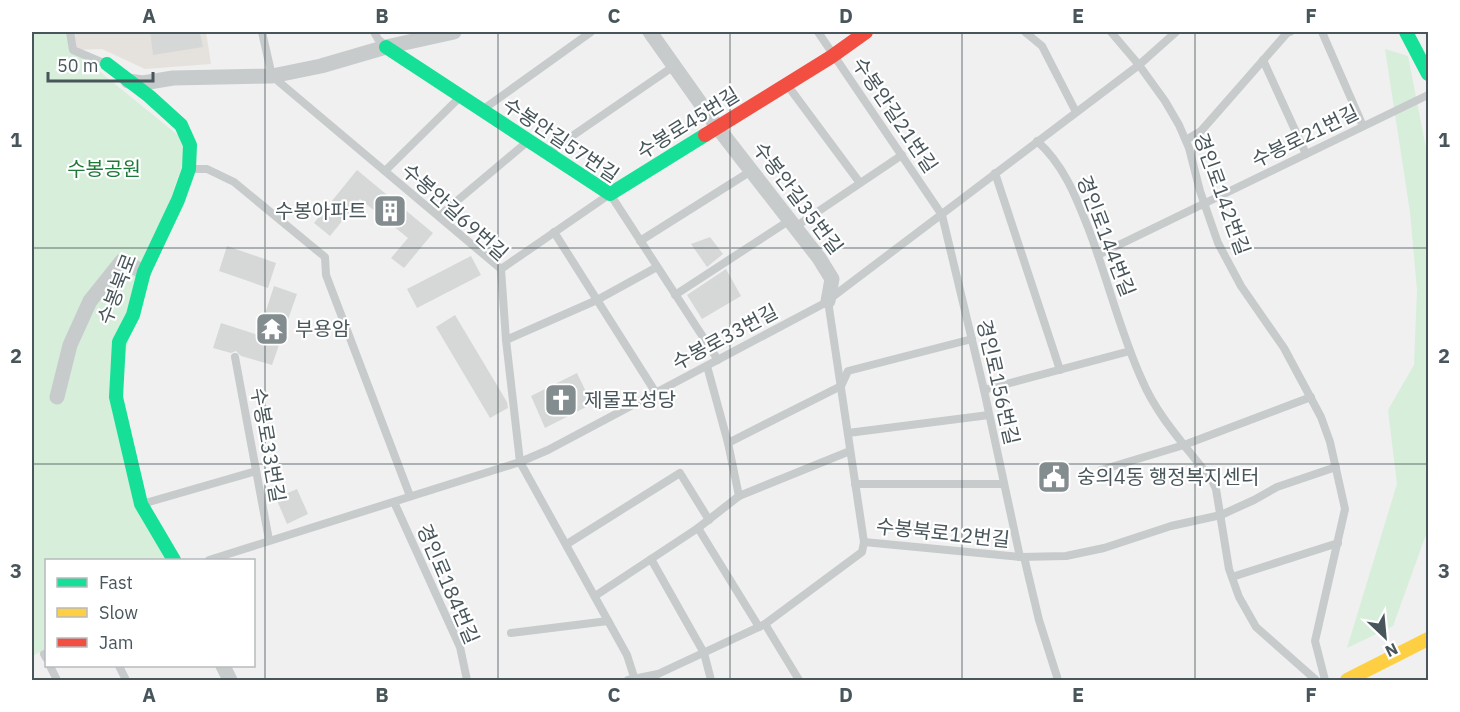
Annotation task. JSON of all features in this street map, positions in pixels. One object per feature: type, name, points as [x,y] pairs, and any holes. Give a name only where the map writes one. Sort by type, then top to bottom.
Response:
[{"type":"street","points":[[128,81],[143,83],[173,78],[272,76],[454,32]]},
{"type":"street","name":"수봉안길35번길","points":[[650,32],[718,128],[819,258],[832,279],[828,301]]},
{"type":"street","name":"수봉로45번길","points":[[610,194],[787,85],[866,32]]},
{"type":"street","points":[[1406,32],[1424,52],[1428,74]]},
{"type":"street","name":"수봉안길57번길","points":[[387,47],[610,194]]},
{"type":"street","name":"수봉북로","points":[[107,64],[182,125],[190,144],[189,169],[170,220],[144,272],[133,315],[119,342],[116,398],[141,504],[173,559]]},
{"type":"street","points":[[57,397],[70,345],[90,301],[122,261],[144,272]]},
{"type":"street","points":[[1347,681],[1428,639]]},
{"type":"street","points":[[223,667],[230,681]]},
{"type":"lane","points":[[70,32],[73,50],[107,64]]},
{"type":"lane","points":[[262,32],[272,76]]},
{"type":"lane","points":[[374,32],[387,47]]},
{"type":"lane","points":[[482,110],[591,32]]},
{"type":"lane","name":"수봉안길21번길","points":[[820,32],[942,214]]},
{"type":"lane","points":[[1024,32],[1042,46],[1076,112]]},
{"type":"lane","name":"경인로142번길","points":[[1111,32],[1165,101],[1186,140],[1218,243],[1240,286],[1284,348],[1322,417],[1345,509],[1315,641],[1324,681]]},
{"type":"lane","name":"수봉로33번길","points":[[215,559],[520,462],[548,450],[828,301],[1139,65],[1176,32]]},
{"type":"lane","points":[[1186,140],[1202,131],[1287,32]]},
{"type":"lane","points":[[1322,32],[1364,126]]},
{"type":"lane","points":[[1263,60],[1306,154]]},
{"type":"lane","points":[[547,153],[674,66]]},
{"type":"lane","name":"수봉안길69번길","points":[[272,76],[501,269],[506,340],[520,462]]},
{"type":"lane","points":[[787,85],[860,183]]},
{"type":"lane","name":"수봉로21번길","points":[[1098,255],[1428,95]]},
{"type":"lane","points":[[385,171],[461,96]]},
{"type":"lane","points":[[439,216],[529,141]]},
{"type":"lane","name":"경인로144번길","points":[[1037,141],[1057,162],[1066,177],[1098,255],[1130,351],[1151,399],[1212,481],[1221,515],[1232,577],[1239,597],[1256,627],[1316,681]]},
{"type":"lane","points":[[675,295],[902,155]]},
{"type":"lane","points":[[189,169],[207,170],[234,182],[325,257],[326,275],[411,496]]},
{"type":"lane","points":[[640,241],[751,171]]},
{"type":"lane","points":[[995,173],[1060,370]]},
{"type":"lane","name":"수봉로45번길","points":[[501,269],[610,194]]},
{"type":"lane","name":"수봉안길57번길","points":[[610,194],[718,360]]},
{"type":"lane","name":"경인로156번길","points":[[942,214],[1022,557],[1058,681]]},
{"type":"lane","points":[[555,232],[656,393]]},
{"type":"lane","points":[[506,340],[597,300],[657,267]]},
{"type":"lane","name":"수봉안길35번길","points":[[828,301],[864,542]]},
{"type":"lane","points":[[728,444],[841,386],[848,371],[972,339]]},
{"type":"lane","points":[[984,390],[1130,351]]},
{"type":"lane","name":"수봉로33번길","points":[[235,357],[269,540]]},
{"type":"lane","points":[[707,366],[739,496]]},
{"type":"lane","points":[[1101,470],[1184,445],[1311,397]]},
{"type":"lane","points":[[848,433],[989,415]]},
{"type":"lane","points":[[595,596],[698,528],[739,496],[850,451]]},
{"type":"lane","points":[[520,462],[627,655],[633,680]]},
{"type":"lane","points":[[1221,515],[1277,487],[1336,467]]},
{"type":"lane","points":[[141,504],[256,471]]},
{"type":"lane","points":[[567,544],[680,473],[709,520]]},
{"type":"lane","points":[[855,484],[1004,484]]},
{"type":"lane","name":"경인로184번길","points":[[394,502],[460,647],[467,681]]},
{"type":"lane","name":"수봉북로12번길","points":[[633,680],[658,675],[762,626],[855,558],[862,552],[864,542],[1022,557],[1066,556],[1104,548],[1171,526],[1221,515]]},
{"type":"lane","points":[[698,528],[798,681]]},
{"type":"lane","points":[[1232,577],[1338,543]]},
{"type":"lane","points":[[651,559],[704,653],[711,681]]},
{"type":"lane","points":[[511,633],[608,621]]},
{"type":"lane","points":[[50,667],[57,681]]},
{"type":"lane","points":[[119,667],[126,681]]},
{"type":"shaded area","points":[[70,32],[206,32],[211,64],[145,69],[102,49],[73,50]]},
{"type":"green space","name":"수봉공원","points":[[32,32],[70,32],[73,50],[190,145],[144,272],[116,397],[166,559],[45,559],[45,650],[32,656]]},
{"type":"green space","points":[[1385,49],[1408,56],[1428,158],[1428,529],[1393,626],[1347,648],[1397,484],[1388,410],[1414,365],[1417,290],[1410,212]]},
{"type":"building","points":[[150,32],[200,32],[203,47],[153,55]]},
{"type":"building","name":"수봉아파트","points":[[357,170],[433,233],[404,268],[391,258],[408,238],[360,199],[330,236],[314,223]]},
{"type":"building","points":[[710,237],[723,254],[707,267],[691,244]]},
{"type":"building","name":"부용암","points":[[227,246],[276,263],[268,288],[219,271]]},
{"type":"building","points":[[471,256],[481,275],[417,308],[407,289]]},
{"type":"building","points":[[726,269],[741,296],[702,319],[687,295]]},
{"type":"building","name":"부용암","points":[[274,286],[297,294],[272,365],[241,356],[236,351],[231,353],[213,348],[221,323],[258,335]]},
{"type":"building","points":[[455,315],[507,402],[508,408],[490,418],[436,327]]},
{"type":"building","name":"제물포성당","points":[[577,373],[592,404],[545,428],[531,396]]},
{"type":"building","points":[[297,489],[308,514],[287,524],[276,498]]},
{"type":"traffic: fast","points":[[1406,32],[1428,74]]},
{"type":"traffic: fast","points":[[386,47],[610,194],[705,135]]},
{"type":"traffic: fast","points":[[107,64],[149,96],[181,125],[190,145],[189,169],[178,200],[144,272],[133,315],[119,342],[116,397],[141,504],[173,559]]},
{"type":"traffic: slow","points":[[1347,680],[1428,639]]},
{"type":"traffic: jam","points":[[705,135],[831,57],[866,32]]},
{"type":"place","name":"수봉아파트","points":[[390,211]]},
{"type":"place","name":"부용암","points":[[272,329]]},
{"type":"place","name":"제물포성당","points":[[561,400]]},
{"type":"place","name":"숭의4동 행정복지센터","points":[[1054,477]]}]
